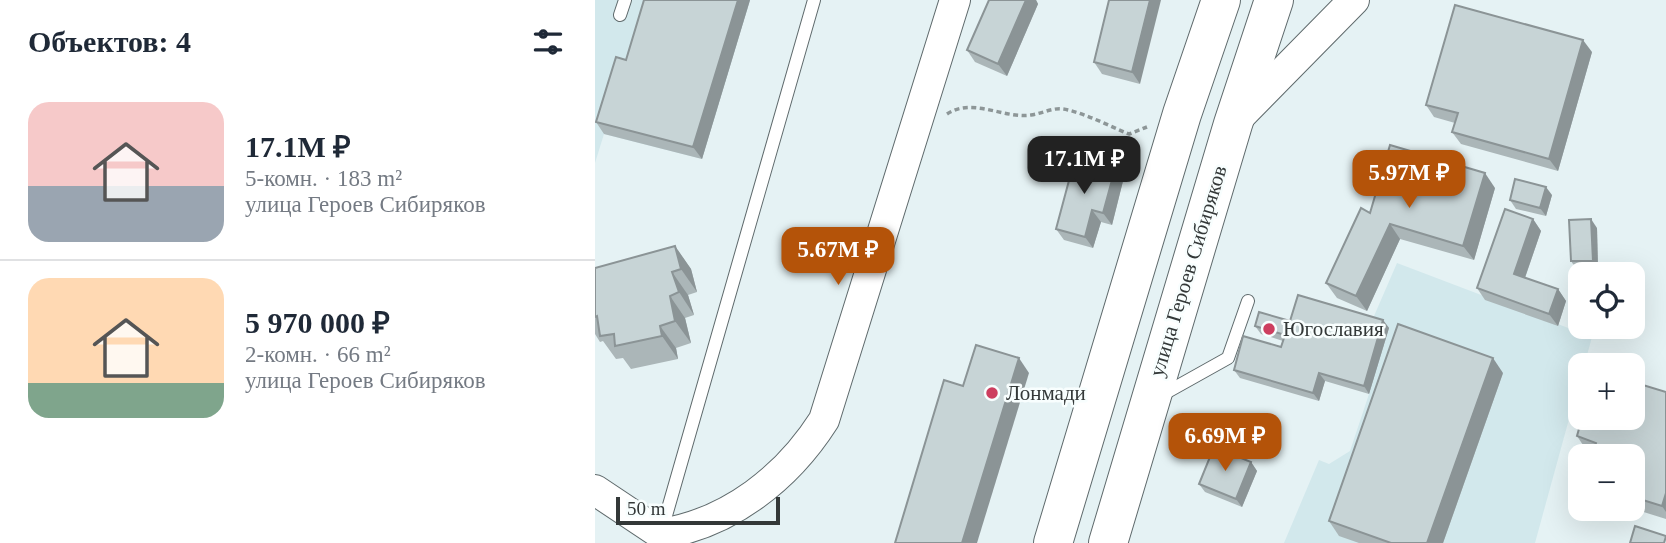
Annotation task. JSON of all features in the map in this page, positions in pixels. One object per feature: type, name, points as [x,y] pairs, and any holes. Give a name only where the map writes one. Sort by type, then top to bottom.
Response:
[{"type":"highway","points":[[1053,543],[1182,114],[1221,0]]},
{"type":"highway","name":"улица Героев Сибиряков","points":[[1108,543],[1233,124],[1274,0]]},
{"type":"street","points":[[595,489],[659,538],[702,523],[749,500],[774,481],[810,441],[824,420],[955,0]]},
{"type":"street","points":[[1233,124],[1354,0]]},
{"type":"lane","points":[[620,15],[625,0]]},
{"type":"lane","points":[[659,538],[814,0]]},
{"type":"lane","points":[[1148,403],[1228,358],[1248,301]]},
{"type":"path","points":[[911,139],[954,110],[966,107],[1031,115],[1053,108],[1067,109],[1129,134],[1182,114]]},
{"type":"shaded area","points":[[595,0],[750,0],[702,159],[604,134],[595,163]]},
{"type":"shaded area","points":[[1397,263],[1568,328],[1568,339],[1591,339],[1588,353],[1568,353],[1568,423],[1535,543],[1284,543],[1319,460],[1329,464],[1350,451],[1369,394],[1371,323]]},
{"type":"building","points":[[644,0],[738,0],[693,147],[596,122],[616,57],[626,60]]},
{"type":"building","points":[[989,0],[1026,0],[998,64],[967,50]]},
{"type":"building","points":[[1109,0],[1150,0],[1132,72],[1094,62]]},
{"type":"building","points":[[1455,5],[1583,40],[1549,159],[1452,132],[1458,113],[1426,105]]},
{"type":"building","points":[[1390,145],[1485,173],[1463,246],[1390,224],[1356,296],[1326,283],[1361,208],[1370,213]]},
{"type":"building","points":[[1075,158],[1115,169],[1103,213],[1092,210],[1085,237],[1056,229]]},
{"type":"building","points":[[1515,179],[1546,187],[1540,208],[1510,200]]},
{"type":"building","points":[[1505,209],[1533,219],[1514,274],[1558,289],[1549,314],[1477,288]]},
{"type":"building","points":[[1591,219],[1593,261],[1571,261],[1569,220]]},
{"type":"building","points":[[675,246],[681,269],[672,272],[679,292],[670,296],[675,321],[660,326],[662,336],[615,346],[614,334],[600,336],[597,316],[595,317],[595,268]]},
{"type":"building","points":[[1298,295],[1383,320],[1364,386],[1319,373],[1313,393],[1234,370],[1243,336],[1281,347],[1285,335],[1255,326],[1259,312],[1290,321]]},
{"type":"building","points":[[1398,324],[1493,358],[1427,543],[1391,543],[1329,521]]},
{"type":"building","points":[[976,345],[1019,358],[962,543],[895,543],[944,380],[963,386]]},
{"type":"building","points":[[1645,386],[1666,392],[1666,493],[1662,506],[1645,501],[1645,444],[1596,444],[1577,436],[1579,430],[1645,430]]},
{"type":"building","points":[[1214,447],[1251,462],[1236,499],[1199,484]]},
{"type":"building","points":[[1635,526],[1666,536],[1664,543],[1630,543]]},
{"type":"place","name":"Югославия","points":[[1269,329]]},
{"type":"place","name":"Лонмади","points":[[992,393]]}]
